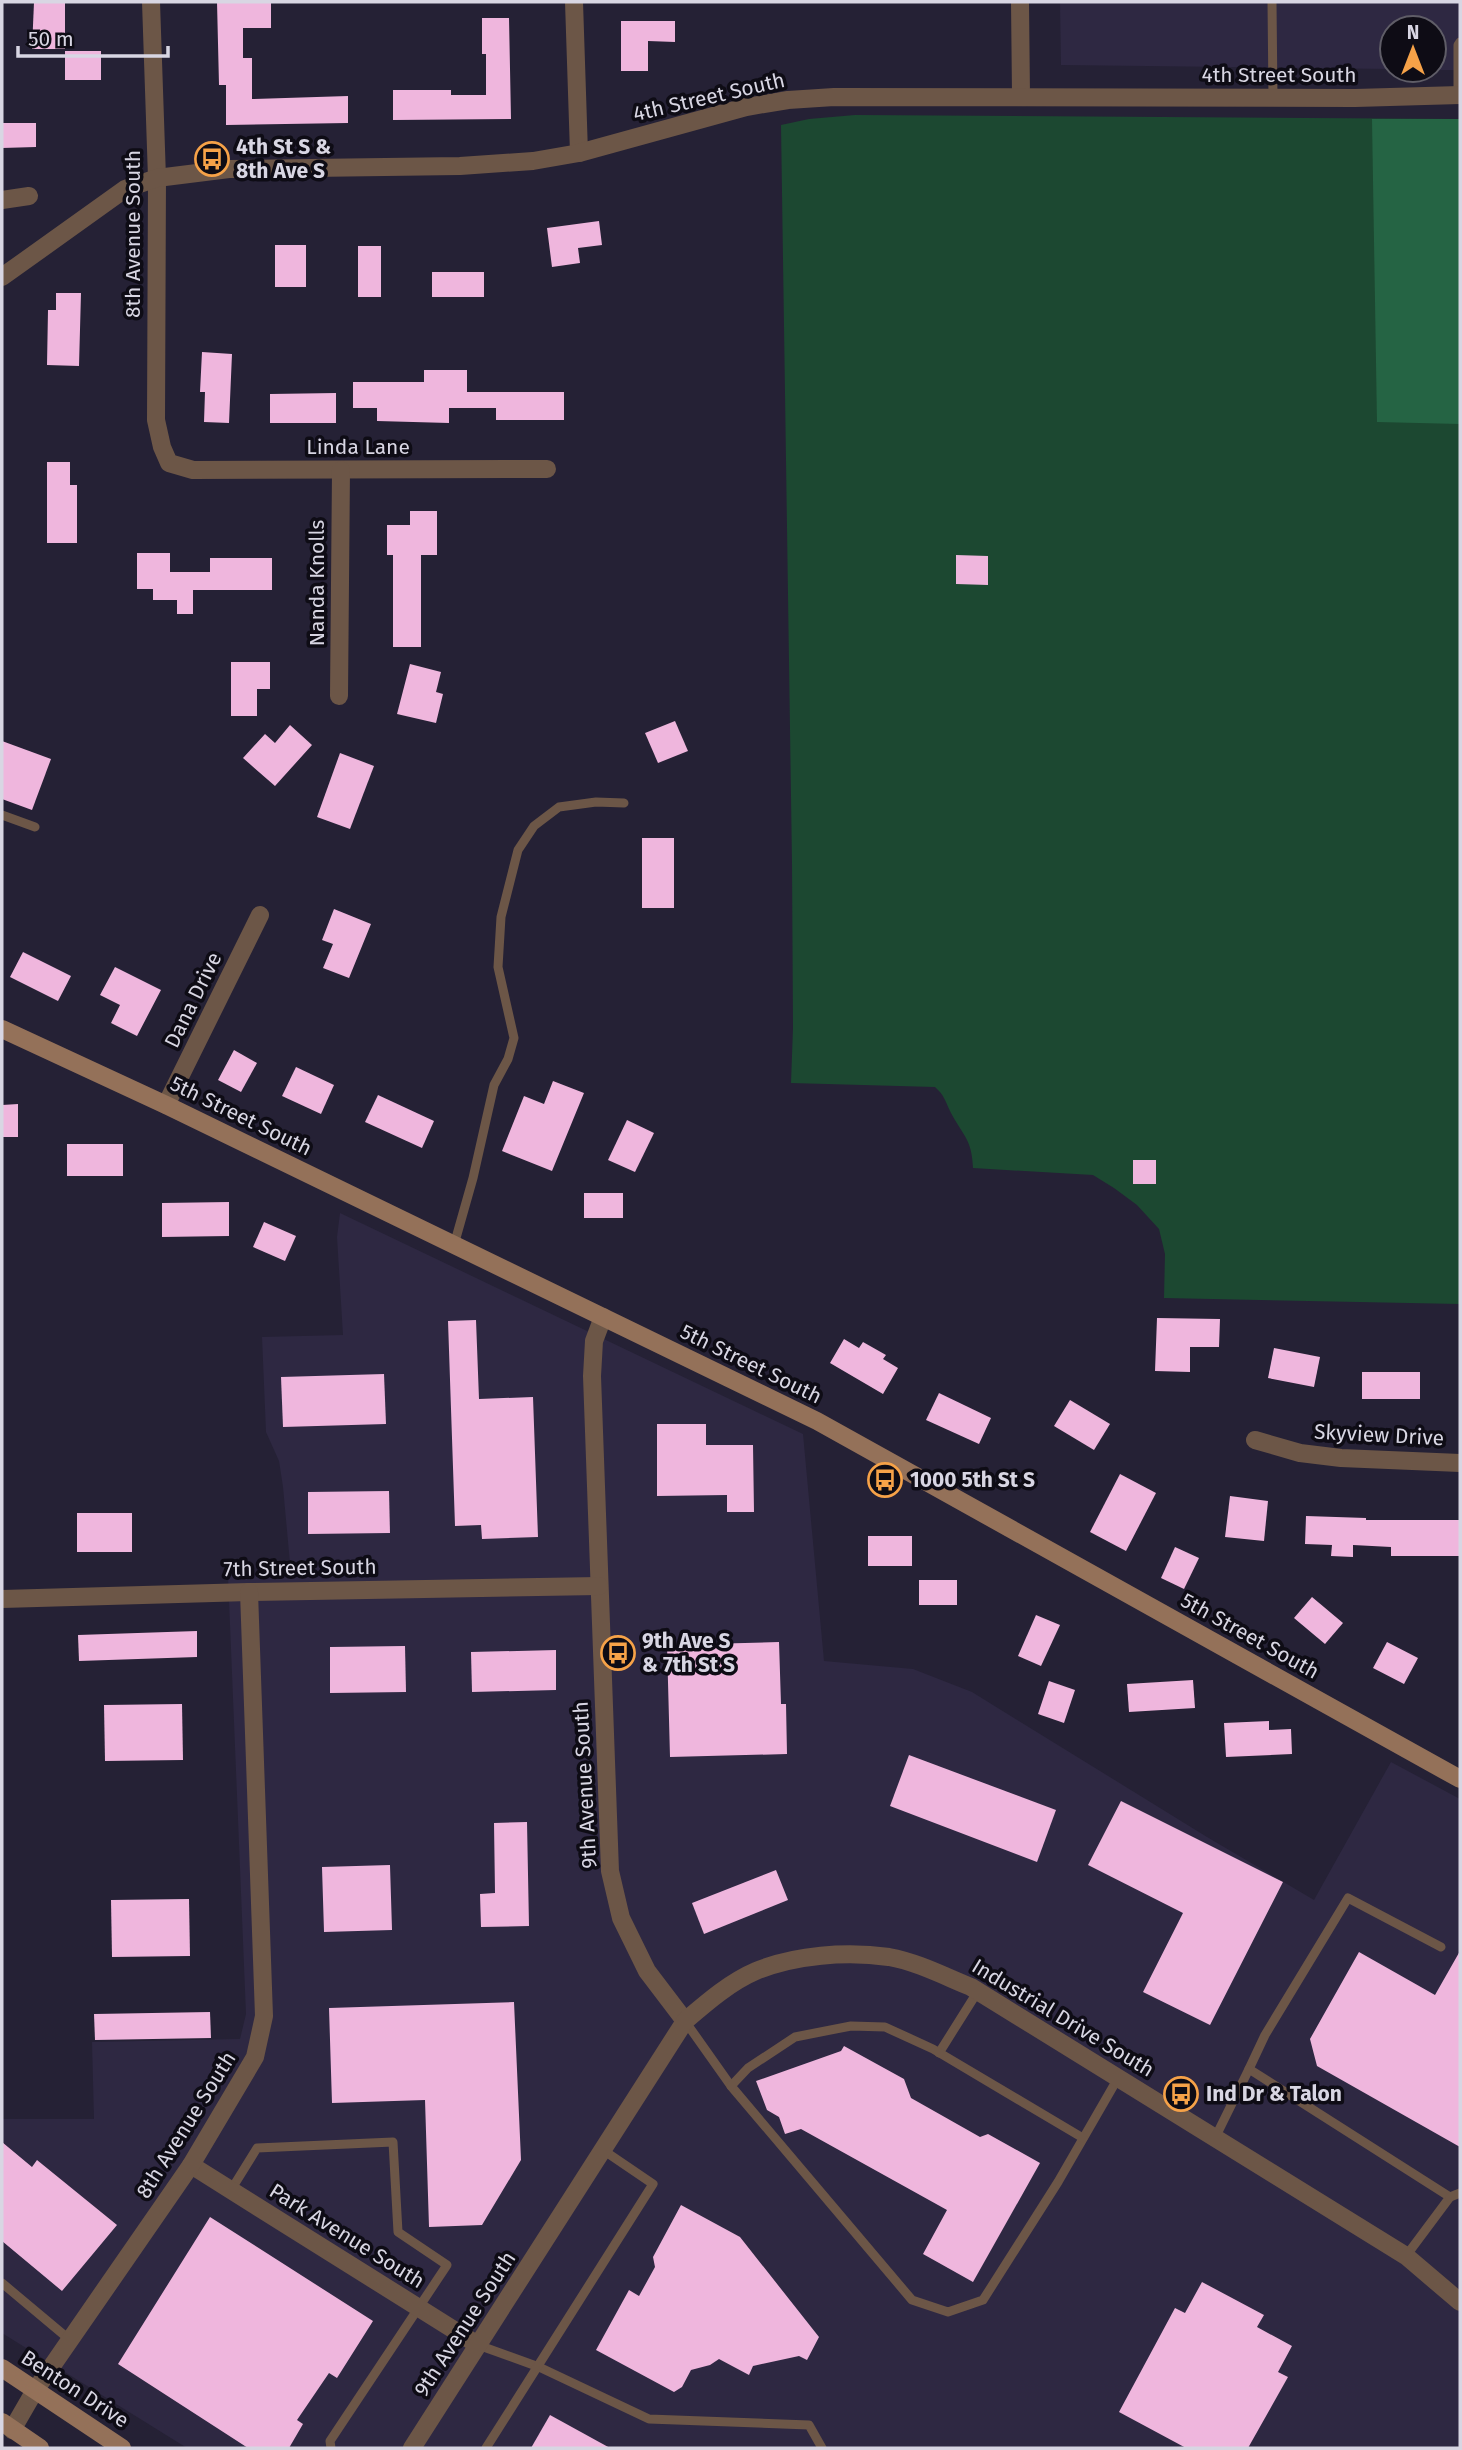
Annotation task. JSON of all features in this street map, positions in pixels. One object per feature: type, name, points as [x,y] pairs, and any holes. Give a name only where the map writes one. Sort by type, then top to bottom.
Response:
[{"type":"street","name":"8th Avenue South","points":[[151,2],[157,178],[156,420],[169,463]]},
{"type":"street","points":[[574,2],[579,153]]},
{"type":"street","points":[[1020,2],[1021,96]]},
{"type":"street","name":"4th Street South","points":[[2,277],[125,189],[157,178],[229,169],[460,166],[533,161],[579,153],[746,107],[788,100],[834,97],[1273,98],[1459,95]]},
{"type":"street","points":[[2,200],[29,195]]},
{"type":"street","name":"Linda Lane","points":[[169,463],[193,470],[547,469]]},
{"type":"street","name":"Nanda Knolls","points":[[339,696],[341,470]]},
{"type":"street","name":"Dana Drive","points":[[166,1105],[260,915]]},
{"type":"street","name":"5th Street South","points":[[2,1029],[166,1105],[817,1421],[1460,1779]]},
{"type":"street","name":"9th Avenue South","points":[[412,2448],[685,2021],[647,1971],[621,1919],[610,1871],[592,1376],[594,1341],[603,1317]]},
{"type":"street","name":"Skyview Drive","points":[[1255,1440],[1300,1453],[1341,1458],[1460,1462]]},
{"type":"street","name":"7th Street South","points":[[2,1599],[599,1586]]},
{"type":"street","name":"8th Avenue South","points":[[7,2426],[34,2392],[191,2165],[255,2057],[264,2016],[249,1592]]},
{"type":"street","name":"Industrial Drive South","points":[[685,2021],[715,1996],[754,1972],[796,1959],[843,1955],[889,1957],[921,1966],[978,1991],[1406,2256],[1460,2302]]},
{"type":"street","name":"Park Avenue South","points":[[191,2165],[478,2346]]},
{"type":"street","name":"Benton Drive","points":[[2,2368],[34,2392],[122,2448]]},
{"type":"street","points":[[7,2426],[40,2448]]},
{"type":"lane","points":[[1272,2],[1273,98]]},
{"type":"lane","points":[[1459,95],[1460,42]]},
{"type":"lane","points":[[454,1244],[494,1085],[508,1059],[513,1038],[498,967],[501,917],[518,850],[534,826],[559,807],[596,802],[624,803]]},
{"type":"lane","points":[[2,815],[35,827]]},
{"type":"lane","points":[[1215,2138],[1265,2035],[1348,1898],[1441,1947]]},
{"type":"lane","points":[[939,2053],[978,1991]]},
{"type":"lane","points":[[685,2021],[731,2086],[912,2300],[948,2312],[982,2300],[1118,2077]]},
{"type":"lane","points":[[731,2086],[748,2068],[795,2037],[851,2026],[885,2027],[939,2053],[1083,2138]]},
{"type":"lane","points":[[1249,2069],[1450,2197]]},
{"type":"lane","points":[[231,2190],[257,2148],[393,2142],[398,2232],[447,2265],[330,2441],[331,2448]]},
{"type":"lane","points":[[486,2448],[653,2184],[603,2150]]},
{"type":"lane","points":[[1406,2256],[1450,2197],[1460,2193]]},
{"type":"lane","points":[[2,2283],[70,2340]]},
{"type":"lane","points":[[478,2346],[539,2367],[649,2419],[809,2425],[822,2448]]},
{"type":"shaded area","points":[[1060,2],[1460,2],[1460,70],[1448,70],[1448,14],[1378,14],[1378,69],[1061,65]]},
{"type":"shaded area","points":[[340,1213],[803,1434],[824,1661],[913,1669],[972,1692],[1314,1900],[1391,1762],[1460,1799],[1460,2448],[187,2448],[2,2333],[2,2119],[94,2119],[92,2042],[240,2039],[246,2014],[228,1576],[291,1574],[279,1461],[266,1432],[262,1337],[343,1335],[337,1237]]},
{"type":"green space","points":[[855,115],[1460,119],[1460,1304],[1164,1298],[1165,1254],[1159,1229],[1137,1205],[1093,1175],[973,1168],[968,1143],[944,1098],[935,1087],[791,1083],[792,863],[781,125],[809,119]]},
{"type":"green space","points":[[1372,119],[1460,119],[1460,424],[1377,422]]},
{"type":"building","points":[[34,2],[65,2],[65,49],[32,49]]},
{"type":"building","points":[[217,2],[271,2],[271,28],[243,28],[243,58],[252,58],[252,99],[348,96],[348,123],[226,125],[226,85],[219,85]]},
{"type":"building","points":[[482,18],[509,18],[511,119],[393,120],[393,90],[451,90],[451,95],[486,95],[486,54],[482,54]]},
{"type":"building","points":[[621,21],[675,21],[675,42],[648,41],[648,71],[621,71]]},
{"type":"building","points":[[65,51],[101,51],[101,80],[65,80]]},
{"type":"building","points":[[2,123],[36,123],[36,147],[2,148]]},
{"type":"building","points":[[599,221],[602,245],[578,248],[580,263],[552,267],[547,228]]},
{"type":"building","points":[[275,245],[306,245],[306,287],[275,287]]},
{"type":"building","points":[[358,246],[381,246],[381,297],[358,297]]},
{"type":"building","points":[[432,272],[484,272],[484,297],[432,297]]},
{"type":"building","points":[[56,293],[81,293],[79,366],[47,365],[48,310],[56,310]]},
{"type":"building","points":[[202,352],[232,354],[229,423],[204,422],[205,392],[200,392]]},
{"type":"building","points":[[424,370],[467,370],[467,392],[564,392],[564,420],[496,420],[496,408],[449,408],[449,423],[377,421],[377,408],[353,408],[353,382],[424,382]]},
{"type":"building","points":[[336,393],[336,423],[270,423],[270,394]]},
{"type":"building","points":[[47,462],[70,462],[70,485],[77,485],[77,543],[47,543]]},
{"type":"building","points":[[410,511],[437,511],[437,555],[421,555],[421,647],[393,647],[393,555],[387,555],[387,525],[410,525]]},
{"type":"building","points":[[137,553],[170,553],[170,572],[210,572],[210,558],[272,558],[272,590],[193,590],[193,614],[177,614],[177,600],[153,600],[153,589],[137,589]]},
{"type":"building","points":[[956,555],[988,556],[988,585],[956,584]]},
{"type":"building","points":[[231,662],[270,662],[270,689],[257,689],[257,716],[231,716]]},
{"type":"building","points":[[410,664],[441,672],[436,692],[443,694],[436,723],[397,714]]},
{"type":"building","points":[[675,721],[688,751],[658,763],[645,733]]},
{"type":"building","points":[[290,725],[312,745],[275,786],[243,758],[265,734],[275,743]]},
{"type":"building","points":[[2,741],[51,759],[32,810],[2,799]]},
{"type":"building","points":[[340,753],[374,766],[350,829],[317,817]]},
{"type":"building","points":[[642,838],[674,838],[674,908],[642,908]]},
{"type":"building","points":[[334,909],[371,924],[349,978],[323,968],[333,944],[322,940]]},
{"type":"building","points":[[23,952],[71,976],[58,1001],[10,977]]},
{"type":"building","points":[[115,967],[161,990],[137,1036],[111,1023],[120,1005],[100,995]]},
{"type":"building","points":[[234,1050],[257,1063],[241,1092],[218,1080]]},
{"type":"building","points":[[296,1067],[334,1085],[321,1114],[282,1096]]},
{"type":"building","points":[[553,1081],[584,1093],[552,1171],[502,1151],[524,1096],[544,1104]]},
{"type":"building","points":[[378,1095],[434,1121],[422,1148],[365,1122]]},
{"type":"building","points":[[18,1104],[18,1137],[2,1137],[2,1105]]},
{"type":"building","points":[[627,1120],[654,1133],[635,1172],[608,1160]]},
{"type":"building","points":[[67,1144],[123,1144],[123,1176],[67,1176]]},
{"type":"building","points":[[1133,1160],[1156,1160],[1156,1184],[1133,1184]]},
{"type":"building","points":[[584,1193],[623,1193],[623,1218],[584,1218]]},
{"type":"building","points":[[229,1202],[229,1236],[162,1237],[162,1203]]},
{"type":"building","points":[[264,1222],[296,1236],[285,1261],[253,1247]]},
{"type":"building","points":[[1157,1318],[1220,1319],[1219,1347],[1190,1347],[1190,1372],[1155,1371]]},
{"type":"building","points":[[476,1320],[479,1399],[533,1397],[538,1537],[482,1539],[481,1525],[455,1526],[448,1321]]},
{"type":"building","points":[[844,1339],[859,1348],[863,1342],[886,1355],[883,1359],[898,1368],[883,1394],[830,1363]]},
{"type":"building","points":[[1274,1348],[1320,1357],[1314,1387],[1268,1378]]},
{"type":"building","points":[[1362,1372],[1420,1372],[1420,1399],[1362,1399]]},
{"type":"building","points":[[384,1374],[386,1424],[283,1427],[281,1377]]},
{"type":"building","points":[[939,1393],[991,1418],[979,1444],[926,1420]]},
{"type":"building","points":[[1070,1400],[1110,1424],[1094,1450],[1054,1426]]},
{"type":"building","points":[[657,1424],[706,1424],[706,1445],[753,1445],[754,1512],[727,1512],[727,1495],[657,1496]]},
{"type":"building","points":[[1120,1474],[1156,1493],[1126,1551],[1090,1532]]},
{"type":"building","points":[[389,1491],[390,1533],[308,1534],[308,1492]]},
{"type":"building","points":[[1230,1496],[1268,1501],[1264,1541],[1225,1537]]},
{"type":"building","points":[[77,1513],[132,1513],[132,1552],[77,1552]]},
{"type":"building","points":[[1306,1516],[1366,1520],[1460,1520],[1460,1556],[1391,1556],[1391,1547],[1353,1545],[1353,1557],[1331,1556],[1332,1545],[1305,1544]]},
{"type":"building","points":[[868,1536],[912,1536],[912,1566],[868,1566]]},
{"type":"building","points":[[1175,1547],[1199,1558],[1184,1589],[1161,1578]]},
{"type":"building","points":[[919,1580],[957,1580],[957,1605],[919,1605]]},
{"type":"building","points":[[1312,1597],[1343,1623],[1325,1644],[1294,1618]]},
{"type":"building","points":[[1036,1615],[1060,1625],[1041,1666],[1018,1656]]},
{"type":"building","points":[[197,1631],[197,1657],[79,1661],[78,1635]]},
{"type":"building","points":[[779,1642],[781,1704],[786,1704],[787,1754],[670,1757],[667,1645]]},
{"type":"building","points":[[1387,1642],[1418,1658],[1404,1684],[1373,1668]]},
{"type":"building","points":[[405,1646],[406,1692],[330,1693],[330,1647]]},
{"type":"building","points":[[556,1650],[556,1690],[472,1692],[471,1652]]},
{"type":"building","points":[[1193,1680],[1195,1708],[1129,1712],[1127,1684]]},
{"type":"building","points":[[1049,1681],[1075,1690],[1064,1723],[1038,1714]]},
{"type":"building","points":[[182,1704],[183,1760],[105,1761],[104,1705]]},
{"type":"building","points":[[1269,1721],[1269,1730],[1291,1729],[1292,1754],[1226,1757],[1224,1723]]},
{"type":"building","points":[[909,1755],[1056,1810],[1037,1862],[890,1806]]},
{"type":"building","points":[[1121,1801],[1283,1882],[1210,2025],[1143,1992],[1183,1913],[1088,1865]]},
{"type":"building","points":[[527,1822],[529,1926],[481,1927],[480,1894],[495,1893],[494,1823]]},
{"type":"building","points":[[390,1865],[392,1930],[324,1932],[322,1867]]},
{"type":"building","points":[[776,1870],[788,1900],[704,1934],[692,1903]]},
{"type":"building","points":[[189,1899],[190,1956],[112,1957],[111,1900]]},
{"type":"building","points":[[1460,1951],[1460,2147],[1317,2066],[1310,2039],[1359,1952],[1435,1995]]},
{"type":"building","points":[[514,2002],[521,2160],[482,2225],[429,2227],[425,2100],[332,2103],[329,2008]]},
{"type":"building","points":[[210,2012],[211,2038],[95,2040],[94,2014]]},
{"type":"building","points":[[844,2046],[904,2079],[911,2098],[980,2137],[988,2134],[1040,2163],[973,2282],[923,2254],[947,2210],[801,2129],[785,2134],[779,2117],[767,2110],[756,2081],[841,2051]]},
{"type":"building","points":[[2,2142],[32,2167],[37,2160],[117,2225],[62,2291],[2,2241]]},
{"type":"building","points":[[681,2205],[740,2237],[819,2337],[807,2360],[799,2356],[753,2366],[749,2375],[719,2359],[710,2365],[691,2370],[682,2387],[674,2392],[596,2350],[629,2290],[639,2296],[655,2267],[653,2257]]},
{"type":"building","points":[[210,2217],[373,2321],[337,2378],[329,2373],[297,2420],[303,2424],[289,2448],[248,2448],[118,2364]]},
{"type":"building","points":[[1202,2282],[1264,2315],[1257,2327],[1292,2346],[1278,2372],[1288,2377],[1248,2448],[1186,2448],[1119,2412],[1175,2308],[1185,2313]]},
{"type":"building","points":[[550,2415],[610,2448],[531,2448]]},
{"type":"place","name":"4th St S & 8th Ave S","points":[[212,159]]},
{"type":"place","name":"1000 5th St S","points":[[885,1480]]},
{"type":"place","name":"9th Ave S & 7th St S","points":[[618,1653]]},
{"type":"place","name":"Ind Dr & Talon","points":[[1181,2094]]}]
